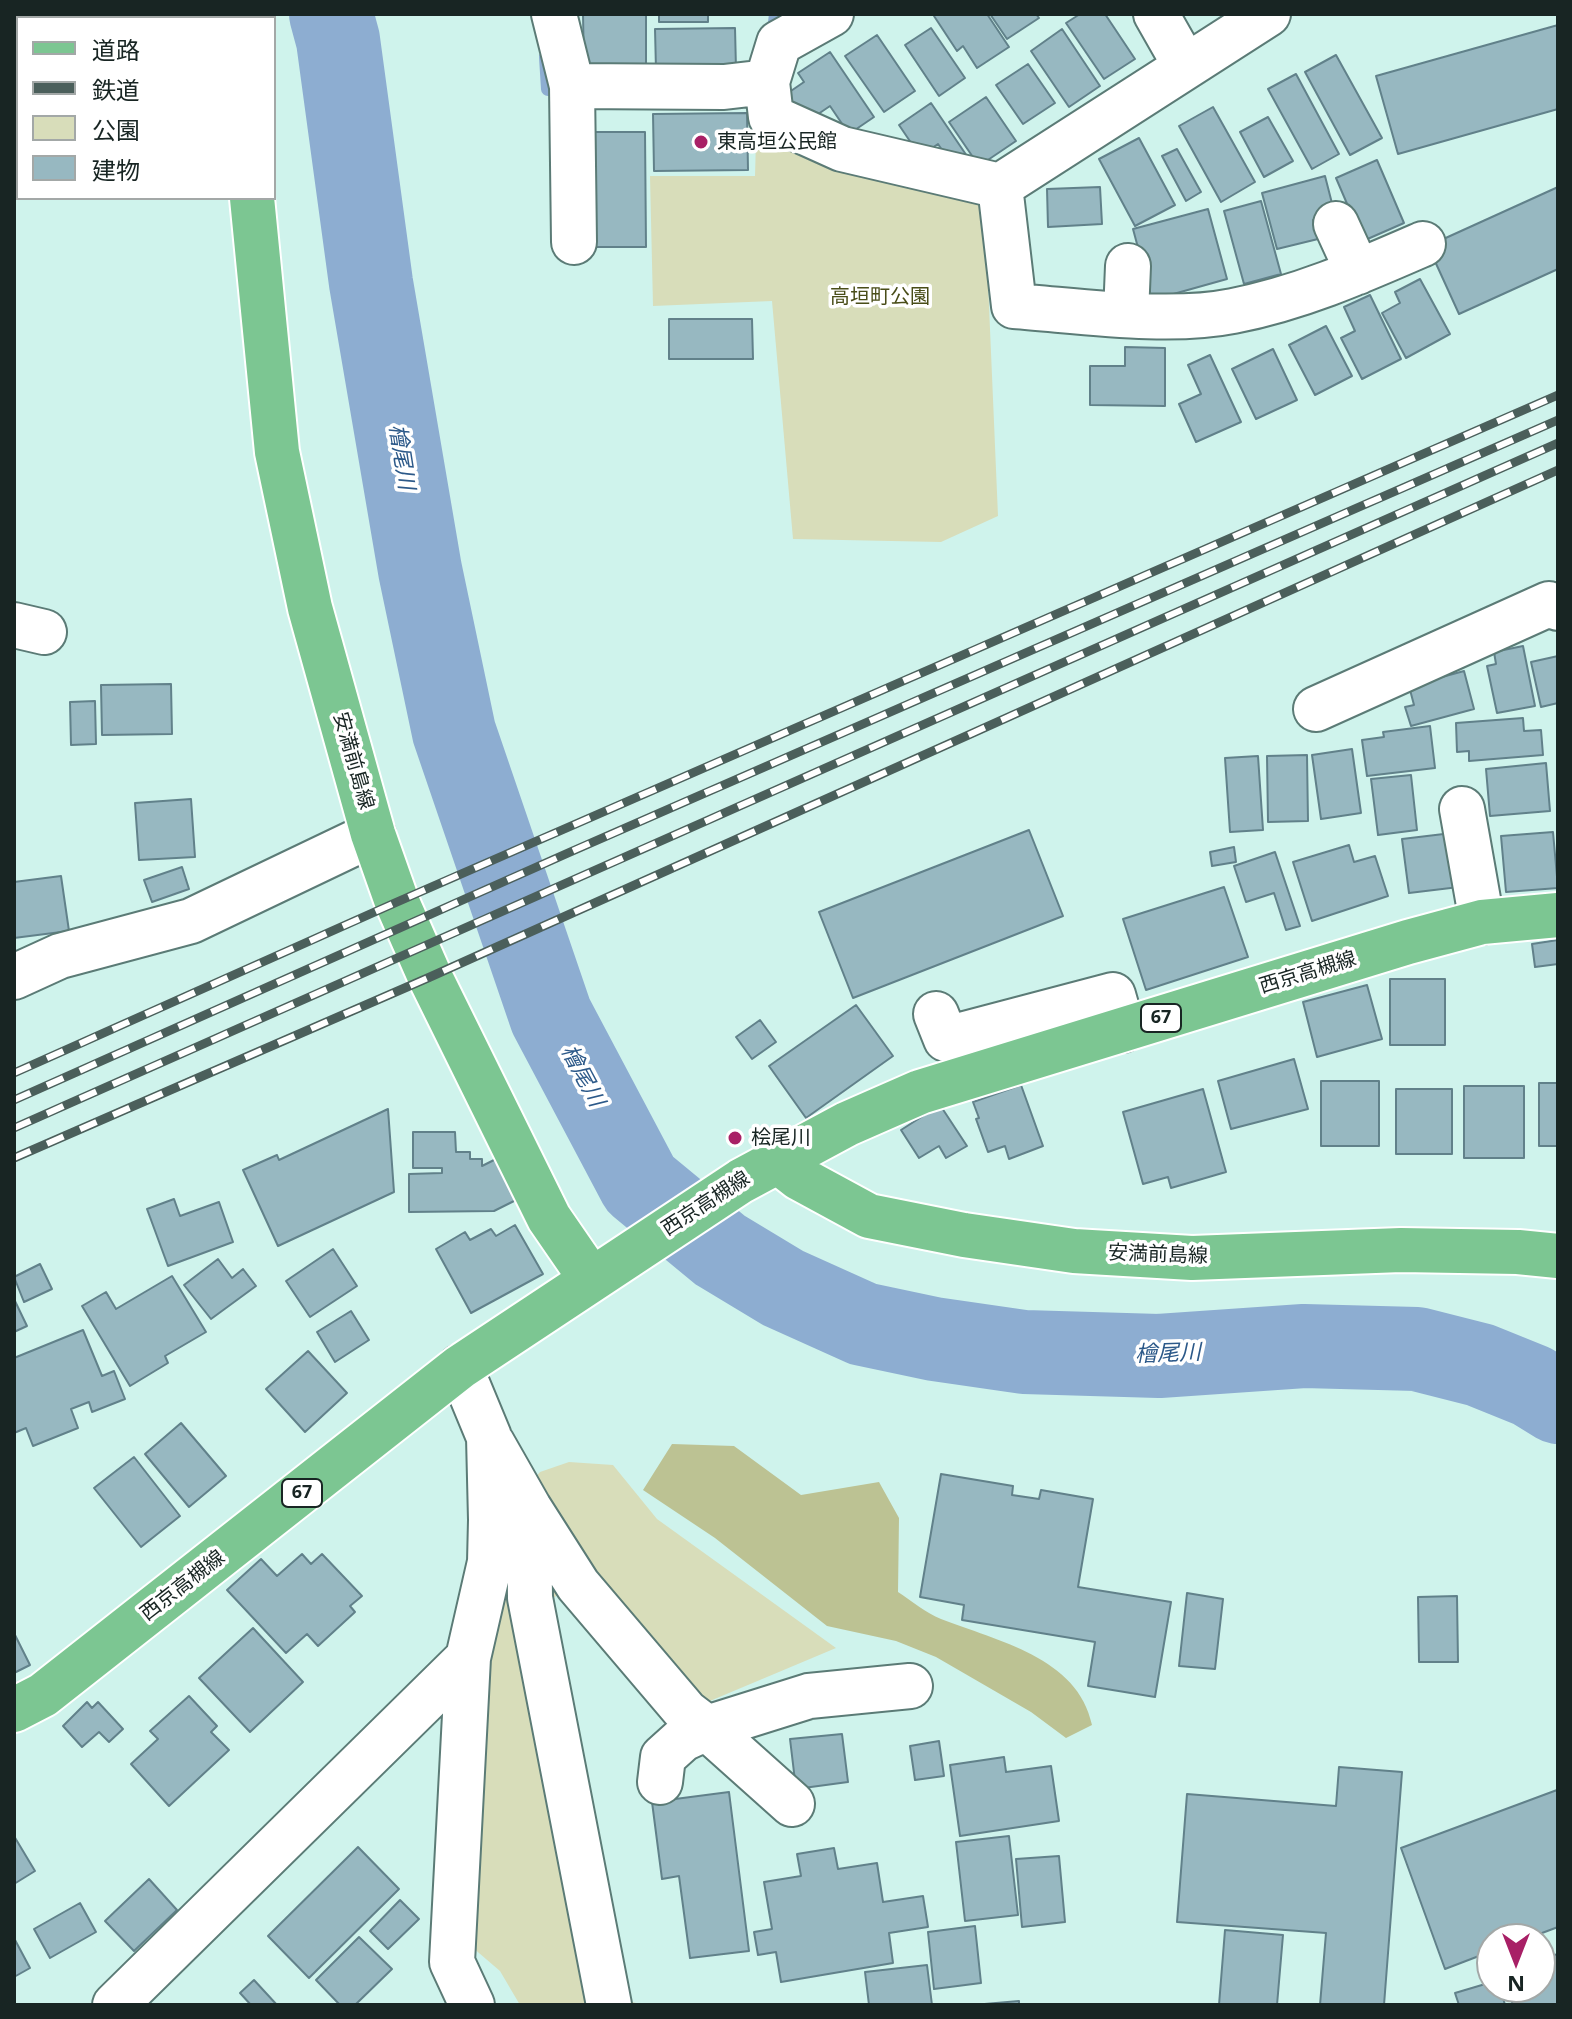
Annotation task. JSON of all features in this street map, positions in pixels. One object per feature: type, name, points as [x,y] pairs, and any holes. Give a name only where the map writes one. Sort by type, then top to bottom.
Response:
[{"type":"main road","name":"安満前島線","points":[[252,200],[277,452],[310,608],[373,834],[397,902],[430,977],[549,1218],[605,1269]]},
{"type":"main road","name":"西京高槻線","points":[[14,1710],[43,1695],[460,1367],[758,1171],[847,1124],[920,1092],[1408,942],[1482,922],[1558,915]]},
{"type":"main road","name":"安満前島線","points":[[758,1171],[799,1178],[869,1216],[964,1235],[1074,1251],[1192,1258],[1401,1250],[1518,1252],[1558,1256]]},
{"type":"street","points":[[554,14],[572,86],[574,242]]},
{"type":"street","points":[[572,86],[724,87],[776,47],[831,14]]},
{"type":"street","points":[[1156,14],[1185,65]]},
{"type":"street","points":[[776,47],[771,117],[842,149],[1000,186],[1268,14]]},
{"type":"street","points":[[1000,186],[1014,306],[1155,316],[1231,312],[1314,290],[1423,244]]},
{"type":"street","points":[[1336,224],[1358,272]]},
{"type":"street","points":[[1126,314],[1128,266]]},
{"type":"street","points":[[1316,709],[1549,604],[1558,608]]},
{"type":"street","points":[[1462,809],[1482,922]]},
{"type":"street","points":[[14,977],[60,956],[191,921],[373,834]]},
{"type":"street","points":[[936,1014],[946,1039],[1113,995],[1123,1030]]},
{"type":"street","points":[[460,1367],[489,1437],[578,1585],[686,1712],[792,1804]]},
{"type":"street","points":[[472,2005],[452,1962],[468,1658],[490,1562],[489,1437]]},
{"type":"street","points":[[529,1508],[530,1598],[609,2005]]},
{"type":"street","points":[[115,2005],[468,1658]]},
{"type":"street","points":[[660,1782],[663,1757],[683,1739],[707,1728],[809,1696],[910,1686]]},
{"type":"green space","name":"高垣町公園","points":[[756,140],[972,197],[985,212],[998,516],[941,542],[793,539],[772,301],[653,306],[650,176],[755,176]]},
{"type":"green space","points":[[672,1444],[734,1446],[801,1495],[879,1482],[899,1518],[898,1592],[935,1616],[1010,1644],[1053,1667],[1084,1702],[1092,1725],[1066,1738],[1031,1712],[936,1657],[896,1641],[827,1626],[715,1538],[643,1490]]},
{"type":"green space","points":[[569,1462],[613,1465],[657,1519],[836,1648],[698,1706],[590,1575],[553,1598],[530,1649],[597,1992],[643,2005],[520,2005],[500,1971],[472,1947],[483,1694],[506,1512],[540,1472]]},
{"type":"building","points":[[583,14],[646,14],[646,70],[584,70]]},
{"type":"building","points":[[659,14],[708,14],[708,22],[659,22]]},
{"type":"building","points":[[987,14],[1009,47],[977,68],[963,46],[957,51],[934,16]]},
{"type":"building","points":[[990,14],[1036,14],[1039,18],[1007,39]]},
{"type":"building","points":[[1080,14],[1105,14],[1135,59],[1104,79],[1066,23]]},
{"type":"building","points":[[1558,25],[1558,109],[1398,154],[1376,76]]},
{"type":"building","points":[[735,28],[736,69],[656,70],[655,29]]},
{"type":"building","points":[[931,28],[965,78],[939,96],[905,45]]},
{"type":"building","points":[[1062,29],[1100,86],[1069,107],[1031,51]]},
{"type":"building","points":[[877,35],[915,91],[884,112],[845,56]]},
{"type":"building","points":[[830,52],[874,117],[849,134],[830,106],[805,123],[785,95],[804,82],[798,73]]},
{"type":"building","points":[[1336,55],[1382,138],[1350,155],[1305,72]]},
{"type":"building","points":[[1028,64],[1055,103],[1023,124],[996,85]]},
{"type":"building","points":[[1296,74],[1339,154],[1312,169],[1268,89]]},
{"type":"building","points":[[986,97],[1016,141],[979,166],[949,122]]},
{"type":"building","points":[[931,103],[969,159],[955,169],[938,144],[920,156],[899,125]]},
{"type":"building","points":[[1213,107],[1255,182],[1221,202],[1179,126]]},
{"type":"building","name":"東高垣公民館","points":[[747,113],[748,170],[654,171],[653,114]]},
{"type":"building","points":[[1268,117],[1293,161],[1264,177],[1240,132]]},
{"type":"building","points":[[595,132],[645,132],[646,247],[596,247]]},
{"type":"building","points":[[1139,138],[1175,205],[1135,226],[1099,159]]},
{"type":"building","points":[[1177,149],[1201,192],[1186,201],[1162,156]]},
{"type":"building","points":[[1377,160],[1404,223],[1363,241],[1336,178]]},
{"type":"building","points":[[1325,176],[1335,215],[1313,220],[1318,239],[1277,249],[1262,193]]},
{"type":"building","points":[[1100,187],[1102,224],[1048,227],[1047,189]]},
{"type":"building","points":[[1558,187],[1558,269],[1459,314],[1428,246]]},
{"type":"building","points":[[1261,201],[1281,274],[1244,284],[1224,211]]},
{"type":"building","points":[[1208,209],[1227,279],[1152,300],[1133,229]]},
{"type":"building","points":[[1420,279],[1450,334],[1406,358],[1382,313],[1400,303],[1395,292]]},
{"type":"building","points":[[1370,295],[1401,359],[1362,379],[1341,338],[1355,331],[1344,307]]},
{"type":"building","points":[[669,319],[752,319],[753,359],[669,359]]},
{"type":"building","points":[[1326,326],[1352,376],[1315,395],[1289,345]]},
{"type":"building","points":[[1125,347],[1165,348],[1165,406],[1090,405],[1090,366],[1125,366]]},
{"type":"building","points":[[1273,349],[1297,400],[1256,419],[1232,369]]},
{"type":"building","points":[[1210,355],[1241,422],[1196,442],[1179,404],[1201,394],[1188,365]]},
{"type":"building","points":[[1523,646],[1535,706],[1497,713],[1487,666],[1496,664],[1494,652]]},
{"type":"building","points":[[1558,656],[1558,703],[1541,707],[1531,662]]},
{"type":"building","points":[[1464,671],[1474,709],[1411,726],[1405,707],[1414,705],[1409,686]]},
{"type":"building","points":[[171,684],[172,734],[102,735],[101,685]]},
{"type":"building","points":[[95,701],[96,744],[71,745],[70,702]]},
{"type":"building","points":[[1523,718],[1524,731],[1541,730],[1543,755],[1469,761],[1469,751],[1457,752],[1456,723]]},
{"type":"building","points":[[1430,726],[1435,768],[1367,776],[1362,740],[1384,737],[1383,732]]},
{"type":"building","points":[[1352,749],[1361,813],[1321,819],[1312,755]]},
{"type":"building","points":[[1307,755],[1308,821],[1268,822],[1267,756]]},
{"type":"building","points":[[1258,756],[1263,830],[1230,832],[1225,758]]},
{"type":"building","points":[[1546,763],[1550,811],[1490,816],[1486,769]]},
{"type":"building","points":[[1411,775],[1417,830],[1378,835],[1371,779]]},
{"type":"building","points":[[191,799],[195,857],[139,860],[135,803]]},
{"type":"building","points":[[1029,830],[1063,916],[853,998],[819,912]]},
{"type":"building","points":[[1553,832],[1558,888],[1506,892],[1501,836]]},
{"type":"building","points":[[1452,833],[1459,887],[1409,893],[1402,839]]},
{"type":"building","points":[[1349,845],[1354,862],[1375,856],[1388,896],[1312,921],[1293,862]]},
{"type":"building","points":[[1234,847],[1236,862],[1212,866],[1210,852]]},
{"type":"building","points":[[1275,852],[1300,926],[1286,930],[1274,893],[1246,902],[1234,866]]},
{"type":"building","points":[[182,867],[189,889],[152,902],[144,880]]},
{"type":"building","points":[[61,876],[69,931],[14,938],[14,882]]},
{"type":"building","points":[[1224,887],[1248,957],[1146,990],[1123,919]]},
{"type":"building","points":[[1558,940],[1558,964],[1535,967],[1532,944]]},
{"type":"building","points":[[1390,979],[1445,979],[1445,1045],[1390,1045]]},
{"type":"building","points":[[1367,985],[1382,1039],[1317,1057],[1303,1002]]},
{"type":"building","points":[[856,1005],[893,1056],[806,1118],[769,1066]]},
{"type":"building","points":[[760,1020],[776,1042],[752,1059],[736,1037]]},
{"type":"building","points":[[1294,1059],[1308,1109],[1231,1129],[1218,1081]]},
{"type":"building","points":[[1321,1081],[1379,1081],[1379,1146],[1321,1146]]},
{"type":"building","points":[[1539,1083],[1558,1083],[1558,1146],[1539,1146]]},
{"type":"building","points":[[1021,1085],[1043,1146],[1009,1159],[1005,1146],[988,1152],[973,1102]]},
{"type":"building","points":[[1464,1086],[1524,1086],[1524,1158],[1464,1158]]},
{"type":"building","points":[[1203,1089],[1226,1172],[1171,1188],[1168,1177],[1143,1184],[1123,1112]]},
{"type":"building","points":[[1396,1089],[1452,1089],[1452,1154],[1396,1154]]},
{"type":"building","points":[[940,1105],[967,1146],[946,1158],[939,1146],[919,1158],[901,1130]]},
{"type":"building","points":[[388,1109],[394,1192],[278,1246],[243,1170],[277,1155],[279,1160]]},
{"type":"building","points":[[413,1132],[455,1132],[456,1152],[470,1152],[470,1159],[482,1159],[482,1166],[498,1158],[518,1199],[494,1211],[409,1212],[409,1174],[442,1173],[442,1168],[413,1168]]},
{"type":"building","points":[[174,1199],[180,1216],[219,1202],[233,1242],[168,1266],[147,1209]]},
{"type":"building","points":[[515,1225],[543,1274],[471,1313],[436,1249],[465,1232],[470,1240],[491,1229],[496,1236]]},
{"type":"building","points":[[333,1249],[357,1286],[310,1317],[286,1281]]},
{"type":"building","points":[[218,1259],[232,1278],[243,1269],[256,1286],[211,1319],[184,1285]]},
{"type":"building","points":[[40,1264],[52,1289],[24,1302],[14,1277]]},
{"type":"building","points":[[172,1276],[206,1332],[165,1356],[168,1363],[130,1386],[82,1306],[106,1292],[116,1309]]},
{"type":"building","points":[[14,1299],[27,1326],[14,1332]]},
{"type":"building","points":[[351,1311],[369,1340],[335,1362],[317,1332]]},
{"type":"building","points":[[83,1330],[102,1376],[114,1371],[125,1399],[92,1412],[89,1402],[71,1409],[78,1428],[33,1446],[26,1428],[14,1433],[14,1358]]},
{"type":"building","points":[[308,1351],[347,1393],[305,1432],[266,1389]]},
{"type":"building","points":[[181,1423],[226,1476],[189,1507],[145,1454]]},
{"type":"building","points":[[134,1457],[180,1516],[141,1547],[94,1488]]},
{"type":"building","points":[[941,1474],[1013,1486],[1012,1495],[1039,1499],[1041,1490],[1093,1499],[1078,1587],[1171,1602],[1155,1697],[1088,1686],[1095,1642],[962,1620],[964,1605],[920,1597]]},
{"type":"building","points":[[302,1554],[311,1564],[322,1554],[362,1596],[350,1606],[355,1612],[318,1646],[307,1634],[286,1653],[227,1590],[261,1559],[277,1576]]},
{"type":"building","points":[[1187,1593],[1223,1599],[1215,1669],[1179,1666]]},
{"type":"building","points":[[1457,1596],[1458,1662],[1419,1662],[1418,1597]]},
{"type":"building","points":[[253,1628],[303,1682],[250,1732],[199,1678]]},
{"type":"building","points":[[14,1633],[30,1665],[14,1673]]},
{"type":"building","points":[[189,1696],[217,1726],[211,1732],[229,1750],[169,1806],[131,1764],[158,1739],[150,1731]]},
{"type":"building","points":[[87,1702],[92,1708],[98,1702],[123,1729],[109,1742],[99,1732],[82,1747],[63,1726]]},
{"type":"building","points":[[842,1734],[848,1782],[796,1789],[790,1739]]},
{"type":"building","points":[[939,1741],[944,1776],[915,1780],[910,1746]]},
{"type":"building","points":[[1004,1757],[1006,1772],[1051,1766],[1059,1821],[960,1836],[950,1765]]},
{"type":"building","points":[[1339,1767],[1402,1772],[1384,2005],[1320,2005],[1326,1933],[1177,1922],[1187,1794],[1336,1806]]},
{"type":"building","points":[[1557,1790],[1558,1927],[1556,1923],[1476,1923],[1476,1957],[1445,1969],[1401,1848]]},
{"type":"building","points":[[729,1792],[749,1951],[690,1958],[679,1876],[662,1879],[652,1802]]},
{"type":"building","points":[[14,1836],[35,1871],[14,1884]]},
{"type":"building","points":[[1009,1836],[1018,1915],[965,1921],[956,1842]]},
{"type":"building","points":[[358,1847],[399,1889],[309,1978],[268,1936]]},
{"type":"building","points":[[834,1848],[838,1869],[877,1863],[883,1902],[923,1896],[928,1927],[889,1933],[893,1963],[781,1982],[776,1952],[758,1955],[754,1932],[772,1929],[764,1882],[801,1876],[797,1854]]},
{"type":"building","points":[[1059,1856],[1065,1922],[1022,1927],[1016,1859]]},
{"type":"building","points":[[149,1879],[177,1910],[134,1951],[105,1921]]},
{"type":"building","points":[[400,1900],[419,1919],[388,1949],[370,1931]]},
{"type":"building","points":[[80,1903],[96,1932],[50,1958],[34,1929]]},
{"type":"building","points":[[975,1926],[981,1983],[934,1989],[928,1932]]},
{"type":"building","points":[[1225,1930],[1283,1935],[1277,2005],[1219,2005]]},
{"type":"building","points":[[359,1937],[392,1969],[355,2005],[340,2005],[316,1980]]},
{"type":"building","points":[[14,1938],[30,1968],[14,1977]]},
{"type":"building","points":[[1556,1955],[1558,2005],[1513,2005],[1556,2003]]},
{"type":"building","points":[[927,1965],[932,2005],[869,2005],[865,1972]]},
{"type":"building","points":[[254,1980],[277,2005],[251,2005],[240,1993]]},
{"type":"building","points":[[1476,1987],[1476,2003],[1505,2005],[1459,2005],[1455,1993]]},
{"type":"building","points":[[1019,2001],[1019,2005],[973,2005]]},
{"type":"waterway","name":"檜尾川","points":[[331,14],[338,40],[371,283],[420,570],[454,732],[551,1016],[640,1184],[720,1250],[783,1288],[863,1324],[934,1339],[1024,1352],[1159,1356],[1304,1346],[1417,1349],[1480,1365],[1532,1386],[1558,1402]]},
{"type":"waterway","points":[[773,39],[776,14]]},
{"type":"waterway","points":[[546,57],[548,89]]},
{"type":"railway","points":[[14,1073],[397,902],[1558,395]]},
{"type":"railway","points":[[14,1100],[568,853],[1558,420]]},
{"type":"railway","points":[[14,1128],[1558,443]]},
{"type":"railway","points":[[14,1158],[430,977],[1558,470]]},
{"type":"place","name":"東高垣公民館","points":[[701,142]]},
{"type":"place","name":"桧尾川","points":[[735,1138]]}]
